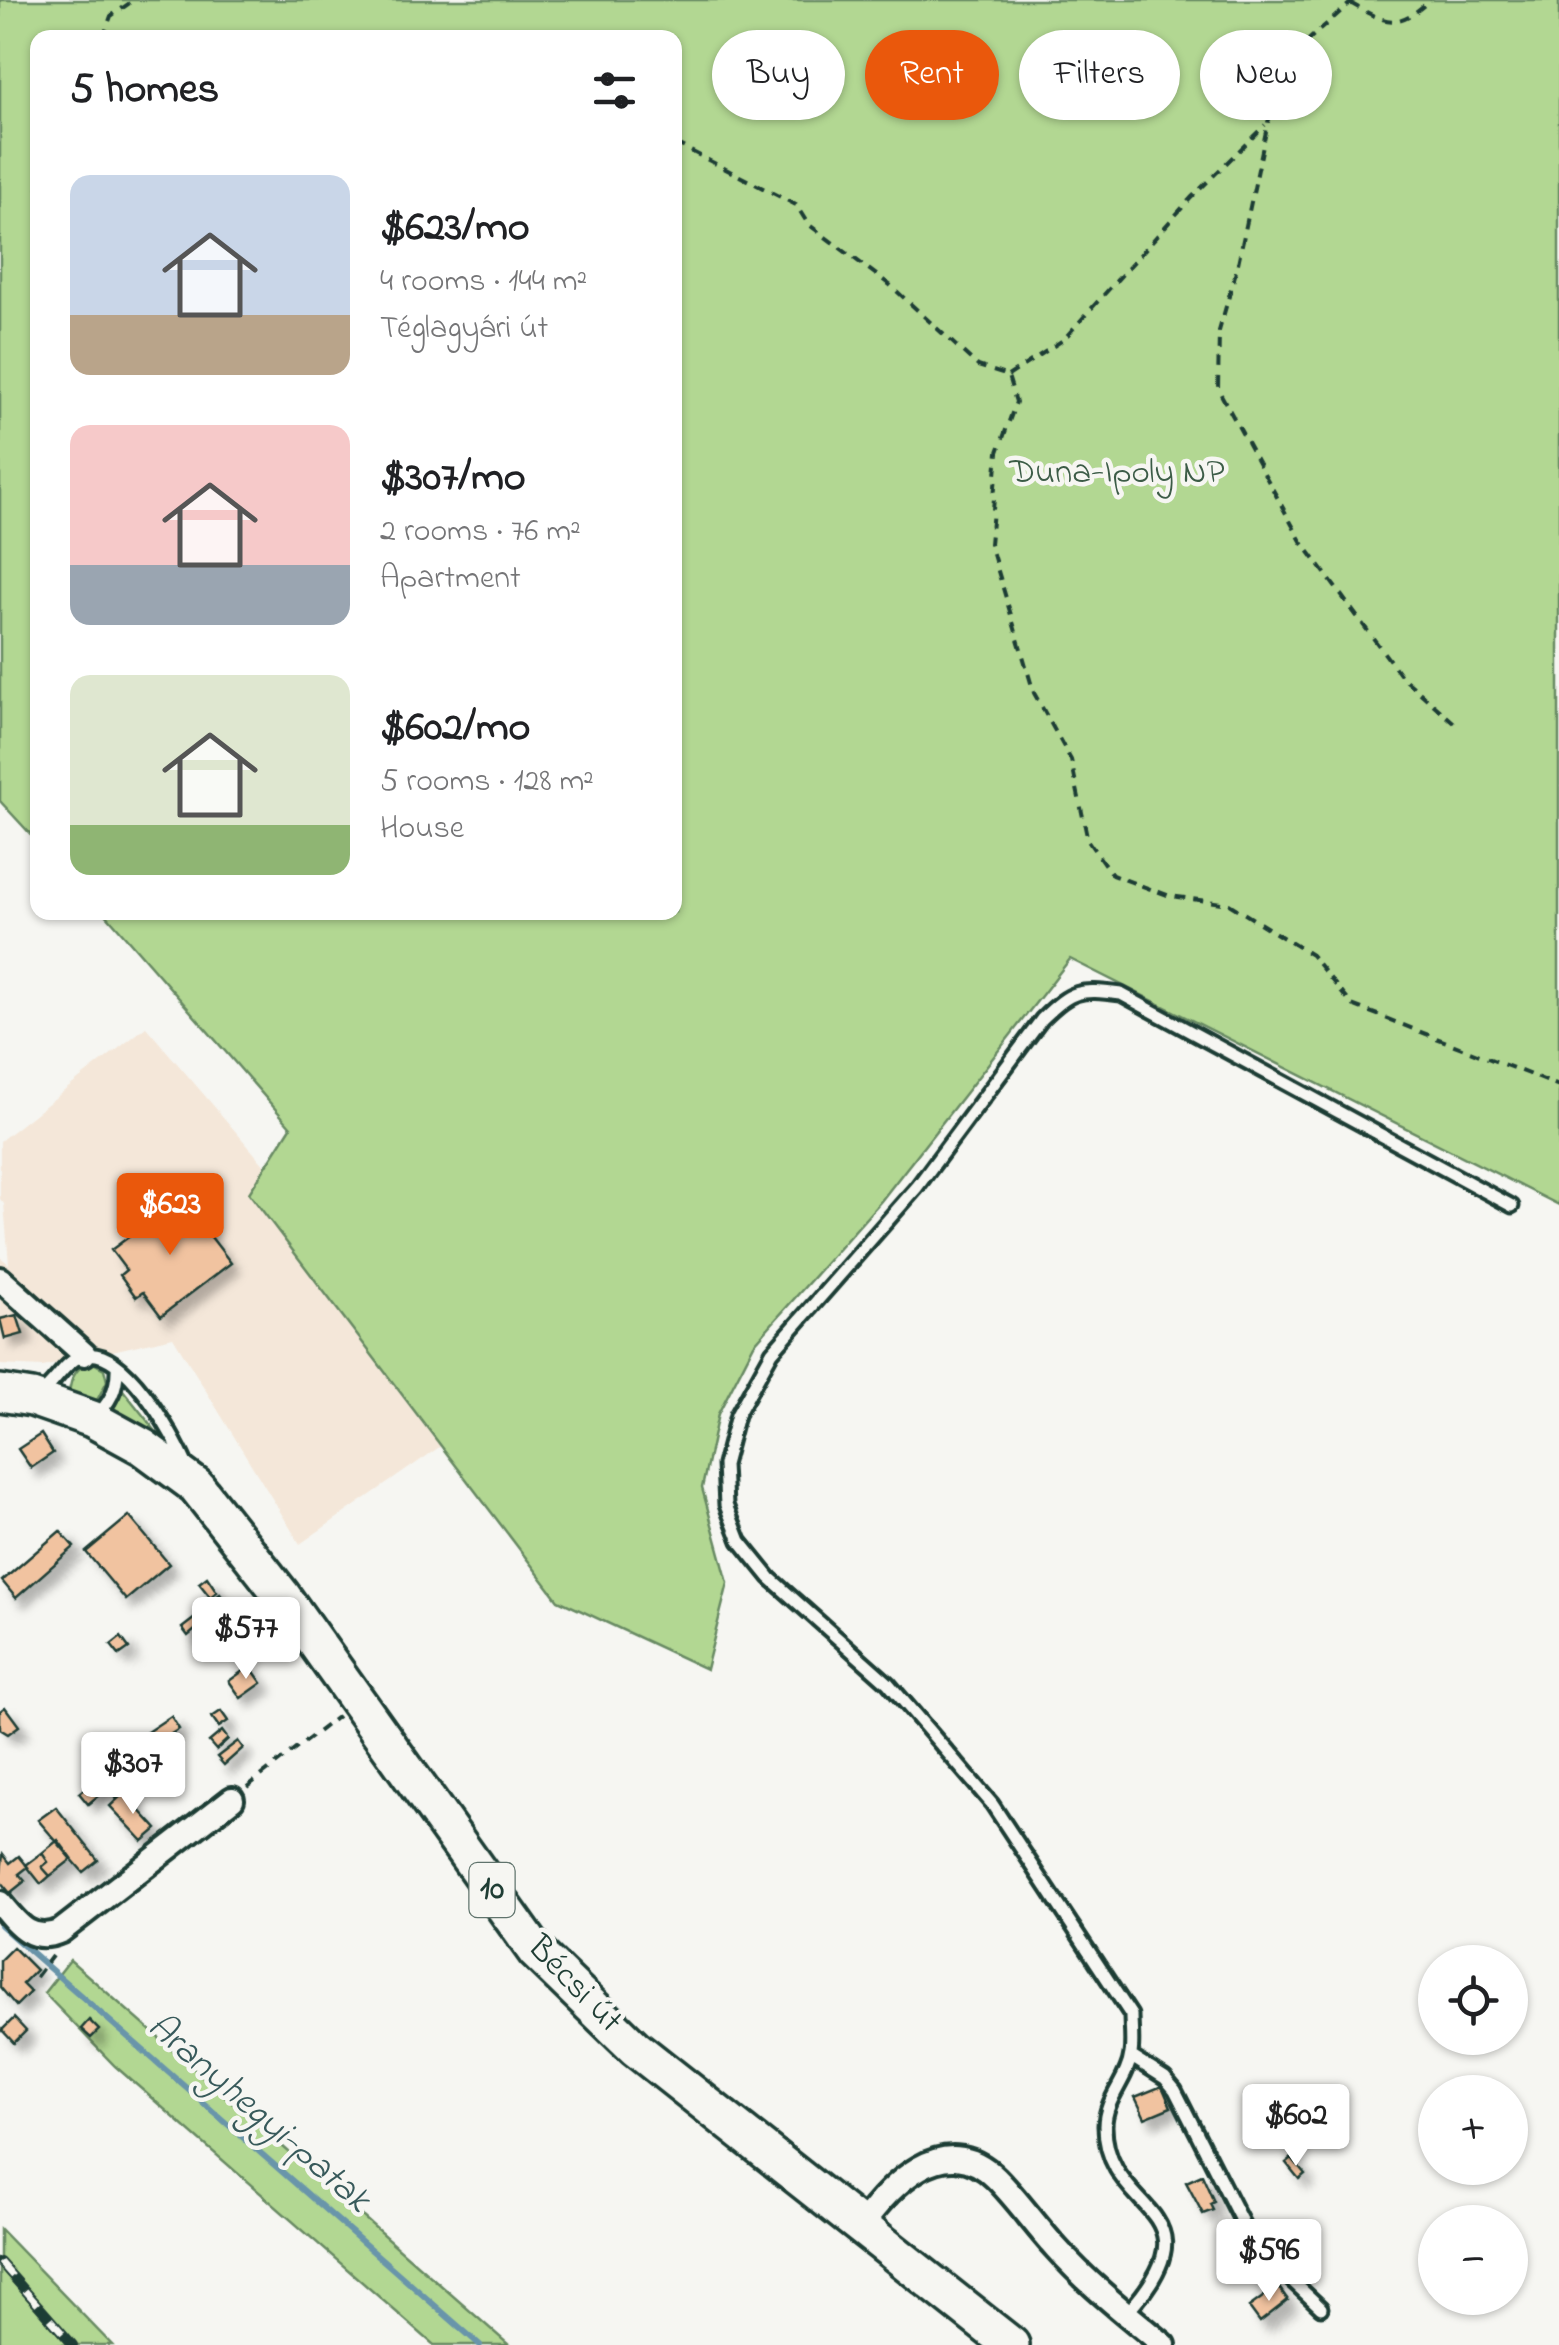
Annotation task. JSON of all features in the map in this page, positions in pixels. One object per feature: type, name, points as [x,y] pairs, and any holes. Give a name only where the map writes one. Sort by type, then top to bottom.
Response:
[{"type":"main road","name":"10","points":[[35,1396],[92,1419],[143,1448],[196,1486]]},
{"type":"main road","name":"Bécsi út","points":[[196,1486],[281,1594],[536,1952],[635,2048],[1011,2345]]},
{"type":"street","points":[[0,1279],[84,1354]]},
{"type":"street","points":[[0,1904],[23,1930],[36,1936],[62,1931],[232,1799]]},
{"type":"street","points":[[860,2228],[896,2182],[914,2170],[947,2160],[965,2162],[993,2175],[1057,2250],[1164,2345]]},
{"type":"lane","points":[[1126,2314],[1151,2286],[1166,2246],[1163,2231],[1118,2169],[1108,2148],[1104,2124],[1111,2094],[1132,2057],[1131,2016],[992,1804],[888,1682],[770,1578],[740,1541],[726,1505],[724,1465],[737,1415],[772,1352],[917,1188],[1042,1019],[1064,998],[1086,990],[1120,994],[1512,1206]]},
{"type":"lane","points":[[35,1396],[73,1360],[84,1354],[97,1354],[136,1383],[180,1449],[196,1486]]},
{"type":"lane","points":[[92,1419],[111,1396],[118,1380],[117,1366]]},
{"type":"lane","points":[[1132,2057],[1165,2078],[1175,2090],[1252,2244],[1321,2308]]},
{"type":"path","points":[[106,30],[110,16],[134,0]]},
{"type":"path","points":[[1430,0],[1400,22],[1388,22],[1352,2],[1298,49],[1268,122],[1237,268],[1219,331],[1218,389],[1301,542],[1402,677],[1458,726]]},
{"type":"path","points":[[1008,376],[1064,340],[1190,198],[1268,122]]},
{"type":"path","points":[[682,148],[796,205],[808,224],[890,285],[978,366],[1008,376]]},
{"type":"path","points":[[1008,376],[1016,402],[998,452],[990,544],[1034,694],[1071,760],[1088,842],[1112,875],[1170,896],[1229,904],[1311,956],[1352,1005],[1559,1086]]},
{"type":"path","points":[[232,1799],[357,1702]]},
{"type":"path","points":[[36,1977],[52,1961]]},
{"type":"shaded area","points":[[146,1027],[266,1167],[249,1193],[441,1446],[300,1544],[173,1337],[43,1367],[0,1365],[0,1257],[9,1264],[4,1204],[0,1199],[0,1141]]},
{"type":"green space","name":"Duna-Ipoly NP","points":[[0,0],[1559,0],[1559,1205],[1070,959],[881,1201],[754,1344],[718,1414],[702,1488],[728,1583],[706,1669],[558,1600],[249,1193],[291,1127],[111,920],[682,920],[682,30],[30,30],[30,833],[0,801]]},
{"type":"green space","points":[[93,1363],[104,1369],[107,1381],[96,1402],[69,1395],[75,1374]]},
{"type":"green space","points":[[123,1390],[162,1439],[107,1413]]},
{"type":"green space","points":[[70,1960],[509,2345],[434,2345],[115,2066],[44,1993]]},
{"type":"green space","points":[[0,2229],[112,2345],[0,2345]]},
{"type":"building","points":[[181,1198],[231,1263],[161,1316],[143,1292],[136,1297],[120,1275],[126,1270],[111,1250]]},
{"type":"building","points":[[17,1315],[23,1334],[5,1339],[0,1319]]},
{"type":"building","points":[[41,1434],[53,1453],[31,1468],[18,1449]]},
{"type":"building","points":[[129,1516],[169,1564],[126,1600],[86,1552]]},
{"type":"building","points":[[60,1531],[74,1547],[16,1598],[2,1581]]},
{"type":"building","points":[[207,1577],[217,1592],[210,1597],[199,1583]]},
{"type":"building","points":[[220,1594],[228,1605],[221,1611],[213,1600]]},
{"type":"building","points":[[195,1618],[201,1625],[188,1636],[182,1628]]},
{"type":"building","points":[[121,1637],[129,1648],[119,1655],[111,1645]]},
{"type":"building","points":[[250,1666],[262,1683],[241,1698],[229,1681]]},
{"type":"building","points":[[5,1707],[19,1726],[8,1734],[0,1729],[0,1711]]},
{"type":"building","points":[[221,1711],[228,1721],[219,1727],[212,1717]]},
{"type":"building","points":[[171,1716],[179,1729],[149,1748],[141,1736]]},
{"type":"building","points":[[222,1731],[228,1739],[216,1750],[209,1742]]},
{"type":"building","points":[[238,1741],[243,1748],[224,1765],[217,1757]]},
{"type":"building","points":[[102,1771],[121,1795],[117,1799],[101,1781],[93,1778]]},
{"type":"building","points":[[95,1780],[104,1791],[88,1804],[79,1793]]},
{"type":"building","points":[[124,1793],[157,1829],[143,1841],[110,1806]]},
{"type":"building","points":[[56,1807],[98,1860],[83,1872],[38,1820]]},
{"type":"building","points":[[58,1840],[72,1859],[50,1876],[42,1867],[48,1862],[42,1853]]},
{"type":"building","points":[[42,1853],[48,1862],[42,1867],[50,1876],[41,1884],[26,1865]]},
{"type":"building","points":[[3,1854],[10,1863],[19,1856],[28,1867],[19,1874],[25,1881],[10,1893],[0,1881]]},
{"type":"building","points":[[13,1947],[36,1970],[22,1984],[30,1992],[16,2006],[0,1987],[0,1960]]},
{"type":"building","points":[[14,2018],[26,2031],[14,2043],[2,2030]]},
{"type":"building","points":[[89,2020],[99,2030],[91,2038],[81,2029]]},
{"type":"building","points":[[1162,2086],[1171,2107],[1145,2118],[1135,2097]]},
{"type":"building","points":[[1292,2158],[1305,2174],[1299,2179],[1286,2163]]},
{"type":"building","points":[[1202,2175],[1214,2202],[1210,2204],[1213,2210],[1203,2214],[1186,2182]]},
{"type":"building","points":[[1278,2286],[1288,2300],[1260,2322],[1249,2307]]},
{"type":"waterway","name":"Aranyhegyi-patak","points":[[0,1925],[480,2345]]},
{"type":"railway","points":[[0,2262],[73,2345]]}]
